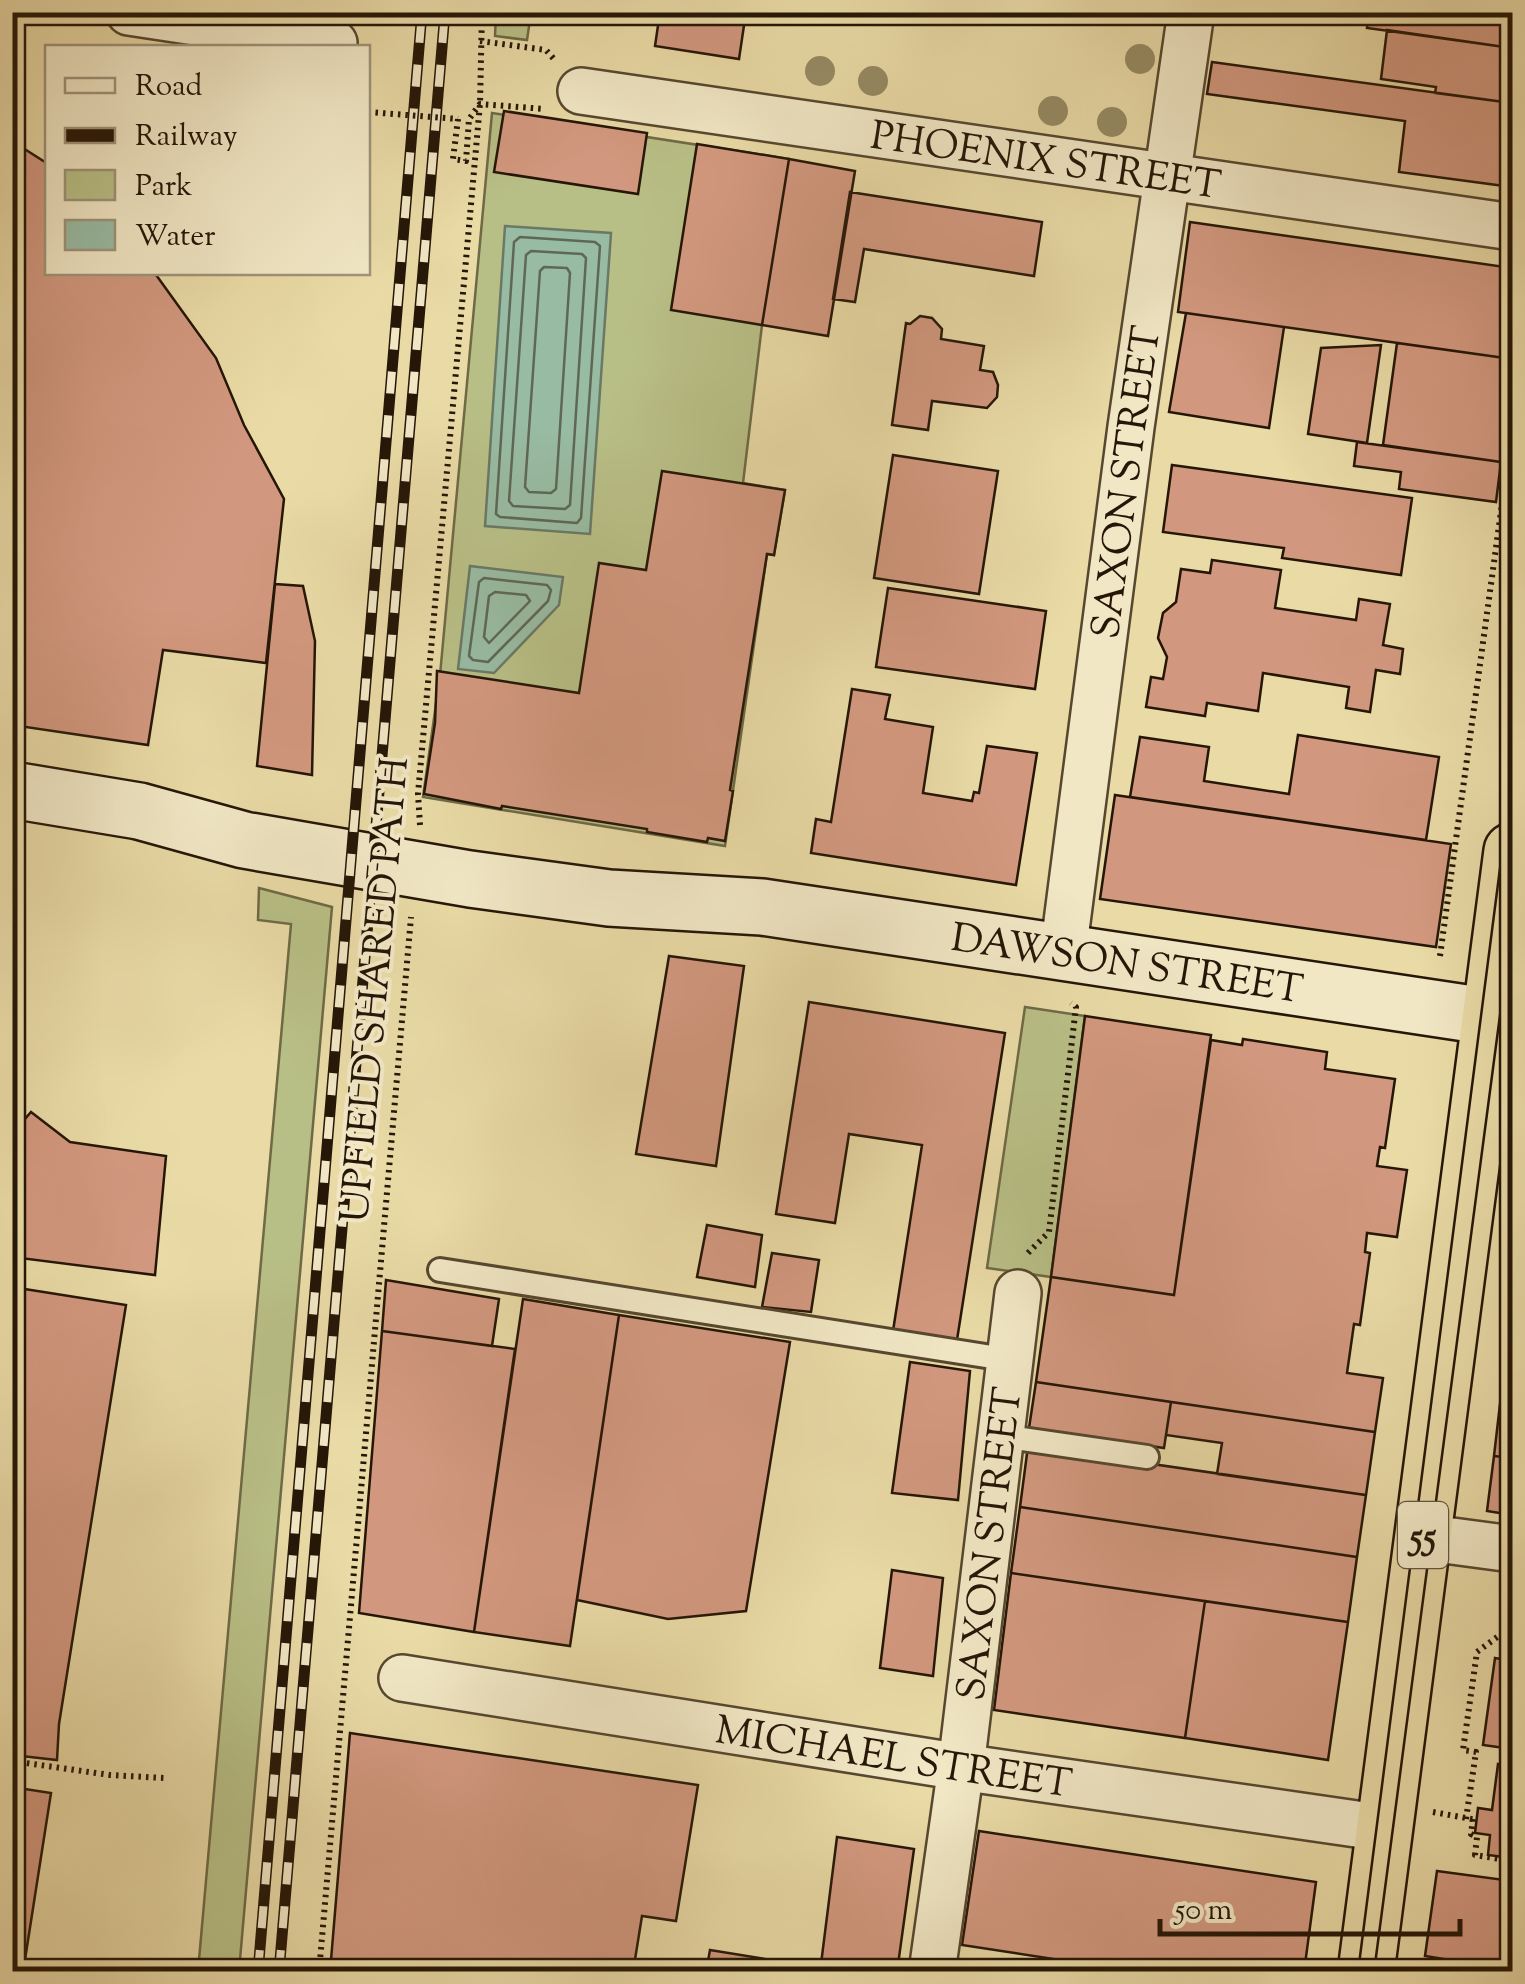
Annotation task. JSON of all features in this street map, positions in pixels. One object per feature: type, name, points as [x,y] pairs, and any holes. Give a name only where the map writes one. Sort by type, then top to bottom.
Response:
[{"type":"highway","name":"55","points":[[1367,1964],[1422,1537],[1501,1018],[1512,851]]},
{"type":"street","points":[[129,12],[334,43]]},
{"type":"street","name":"SAXON STREET","points":[[1065,976],[1131,426],[1191,12]]},
{"type":"street","name":"PHOENIX STREET","points":[[581,91],[1512,227]]},
{"type":"street","name":"DAWSON STREET","points":[[12,790],[139,811],[246,816],[419,854],[613,872],[1065,976],[1501,1018]]},
{"type":"street","name":"SAXON STREET","points":[[932,1972],[961,1767],[1020,1276]]},
{"type":"street","points":[[1422,1537],[1512,1549]]},
{"type":"street","name":"MICHAEL STREET","points":[[402,1678],[961,1767],[1384,1828]]},
{"type":"lane","points":[[440,1270],[1011,1360]]},
{"type":"lane","points":[[1002,1436],[1147,1457]]},
{"type":"path","name":"UPFIELD SHARED PATH","points":[[319,1972],[419,854],[418,794],[480,104],[482,12]]},
{"type":"path","points":[[370,112],[458,119],[454,159],[466,160],[469,119],[480,104],[543,111],[581,91],[546,50],[480,41]]},
{"type":"path","points":[[1440,956],[1512,431]]},
{"type":"path","points":[[1020,1276],[1049,1232],[1076,1006],[1065,976]]},
{"type":"path","points":[[1512,1626],[1477,1652],[1464,1750],[1476,1752],[1469,1819],[1471,1834],[1477,1837],[1474,1855],[1512,1861]]},
{"type":"path","points":[[12,1762],[164,1778]]},
{"type":"path","points":[[1367,1964],[1481,1972]]},
{"type":"green space","points":[[496,13],[531,13],[527,40],[495,36]]},
{"type":"green space","points":[[492,113],[789,159],[762,325],[743,483],[785,490],[774,555],[767,554],[725,846],[423,797],[440,675]]},
{"type":"green space","points":[[259,888],[332,907],[239,1971],[198,1971],[291,924],[258,920]]},
{"type":"green space","points":[[1025,1007],[1085,1016],[1051,1277],[987,1268]]},
{"type":"water","points":[[505,226],[611,233],[590,534],[485,526]]},
{"type":"water","points":[[470,566],[563,577],[559,605],[494,673],[458,669]]},
{"type":"building","points":[[660,12],[746,12],[739,59],[655,46]]},
{"type":"building","points":[[895,12],[946,12],[945,20]]},
{"type":"building","points":[[1369,12],[1512,12],[1512,48],[1367,28]]},
{"type":"building","points":[[1387,30],[1512,48],[1512,103],[1435,93],[1436,87],[1381,79]]},
{"type":"building","points":[[1212,62],[1512,103],[1512,187],[1399,172],[1405,121],[1207,94]]},
{"type":"building","points":[[504,111],[647,133],[638,194],[494,172]]},
{"type":"building","points":[[12,141],[45,162],[45,275],[156,275],[216,358],[244,425],[284,499],[266,663],[163,650],[148,745],[12,725]]},
{"type":"building","points":[[697,144],[789,159],[762,325],[671,310]]},
{"type":"building","points":[[789,159],[855,171],[828,336],[762,325]]},
{"type":"building","points":[[850,192],[1042,222],[1034,276],[864,249],[855,302],[833,299]]},
{"type":"building","points":[[1190,222],[1512,268],[1512,359],[1178,312]]},
{"type":"building","points":[[1186,313],[1284,327],[1269,428],[1169,412]]},
{"type":"building","points":[[920,316],[932,318],[942,329],[941,339],[984,346],[980,370],[993,372],[998,385],[997,397],[987,408],[932,401],[928,430],[892,425],[906,323]]},
{"type":"building","points":[[1397,343],[1512,359],[1501,462],[1383,445]]},
{"type":"building","points":[[1381,345],[1367,443],[1308,434],[1321,348]]},
{"type":"building","points":[[1357,442],[1501,462],[1496,502],[1399,489],[1401,472],[1354,466]]},
{"type":"building","points":[[893,455],[998,471],[979,594],[874,578]]},
{"type":"building","points":[[1172,465],[1412,498],[1401,575],[1282,558],[1284,548],[1163,532]]},
{"type":"building","points":[[662,471],[785,490],[774,555],[767,554],[725,841],[708,838],[707,842],[424,794],[435,723],[437,671],[579,693],[599,563],[646,570]]},
{"type":"building","points":[[1212,560],[1281,570],[1275,608],[1356,620],[1359,599],[1390,604],[1383,645],[1403,649],[1400,674],[1376,670],[1370,712],[1346,708],[1349,687],[1263,673],[1258,711],[1207,703],[1205,716],[1146,707],[1151,677],[1163,679],[1167,657],[1158,638],[1163,613],[1176,602],[1181,569],[1210,573]]},
{"type":"building","points":[[275,584],[303,586],[315,641],[312,775],[257,766]]},
{"type":"building","points":[[888,588],[1046,611],[1035,689],[876,667]]},
{"type":"building","points":[[852,689],[890,695],[885,719],[933,727],[923,793],[972,801],[974,792],[979,793],[987,746],[1037,753],[1016,885],[811,853],[816,819],[831,822]]},
{"type":"building","points":[[1298,735],[1439,757],[1426,840],[1130,797],[1140,737],[1209,747],[1204,781],[1289,794]]},
{"type":"building","points":[[1115,795],[1451,844],[1436,947],[1100,899]]},
{"type":"building","points":[[669,956],[744,966],[716,1166],[636,1154]]},
{"type":"building","points":[[809,1002],[1005,1033],[957,1340],[893,1331],[922,1145],[849,1134],[835,1223],[776,1214]]},
{"type":"building","points":[[1085,1016],[1211,1035],[1174,1295],[1051,1277]]},
{"type":"building","points":[[1243,1039],[1327,1052],[1325,1069],[1395,1079],[1385,1148],[1380,1147],[1377,1166],[1407,1170],[1397,1237],[1367,1233],[1365,1252],[1370,1253],[1360,1325],[1354,1324],[1347,1373],[1383,1378],[1375,1432],[1036,1382],[1051,1277],[1174,1295],[1211,1040],[1242,1045]]},
{"type":"building","points":[[31,1112],[70,1142],[166,1156],[155,1275],[12,1257],[12,1134]]},
{"type":"building","points":[[707,1225],[762,1235],[755,1287],[697,1277]]},
{"type":"building","points":[[772,1253],[819,1260],[811,1312],[762,1307]]},
{"type":"building","points":[[386,1280],[499,1299],[492,1346],[382,1331]]},
{"type":"building","points":[[12,1287],[126,1305],[59,1724],[57,1760],[12,1755]]},
{"type":"building","points":[[523,1299],[619,1315],[570,1646],[474,1632]]},
{"type":"building","points":[[619,1315],[790,1342],[746,1611],[668,1619],[577,1600]]},
{"type":"building","points":[[382,1331],[515,1349],[474,1632],[359,1613]]},
{"type":"building","points":[[910,1362],[970,1371],[958,1500],[892,1493]]},
{"type":"building","points":[[1036,1382],[1171,1402],[1164,1448],[1029,1428]]},
{"type":"building","points":[[1171,1402],[1375,1432],[1366,1495],[1217,1474],[1222,1443],[1166,1435]]},
{"type":"building","points":[[1500,1404],[1512,1406],[1512,1458],[1494,1456]]},
{"type":"building","points":[[1028,1446],[1366,1495],[1357,1557],[1020,1507]]},
{"type":"building","points":[[1494,1456],[1512,1458],[1512,1515],[1487,1511]]},
{"type":"building","points":[[1020,1507],[1357,1557],[1348,1622],[1011,1573]]},
{"type":"building","points":[[892,1570],[943,1578],[933,1676],[880,1668]]},
{"type":"building","points":[[1011,1573],[1205,1601],[1185,1738],[994,1710]]},
{"type":"building","points":[[1205,1601],[1348,1622],[1328,1760],[1185,1738]]},
{"type":"building","points":[[1495,1658],[1512,1661],[1512,1749],[1483,1745]]},
{"type":"building","points":[[350,1733],[698,1785],[676,1921],[642,1916],[633,1972],[330,1972]]},
{"type":"building","points":[[1498,1764],[1512,1766],[1512,1858],[1488,1855],[1490,1835],[1475,1833],[1478,1808],[1492,1810]]},
{"type":"building","points":[[12,1787],[51,1793],[24,1966],[12,1964]]},
{"type":"building","points":[[979,1831],[1316,1882],[1304,1972],[1138,1972],[962,1945]]},
{"type":"building","points":[[837,1837],[914,1849],[897,1972],[820,1972]]},
{"type":"building","points":[[1437,1871],[1512,1881],[1512,1970],[1425,1956]]},
{"type":"building","points":[[710,1950],[820,1968],[820,1972],[706,1972]]},
{"type":"tram line","points":[[1358,1972],[1512,775]]},
{"type":"tram line","points":[[1374,1972],[1512,924]]},
{"type":"railway","points":[[258,1972],[422,12]]},
{"type":"railway","points":[[279,1972],[445,12]]}]
